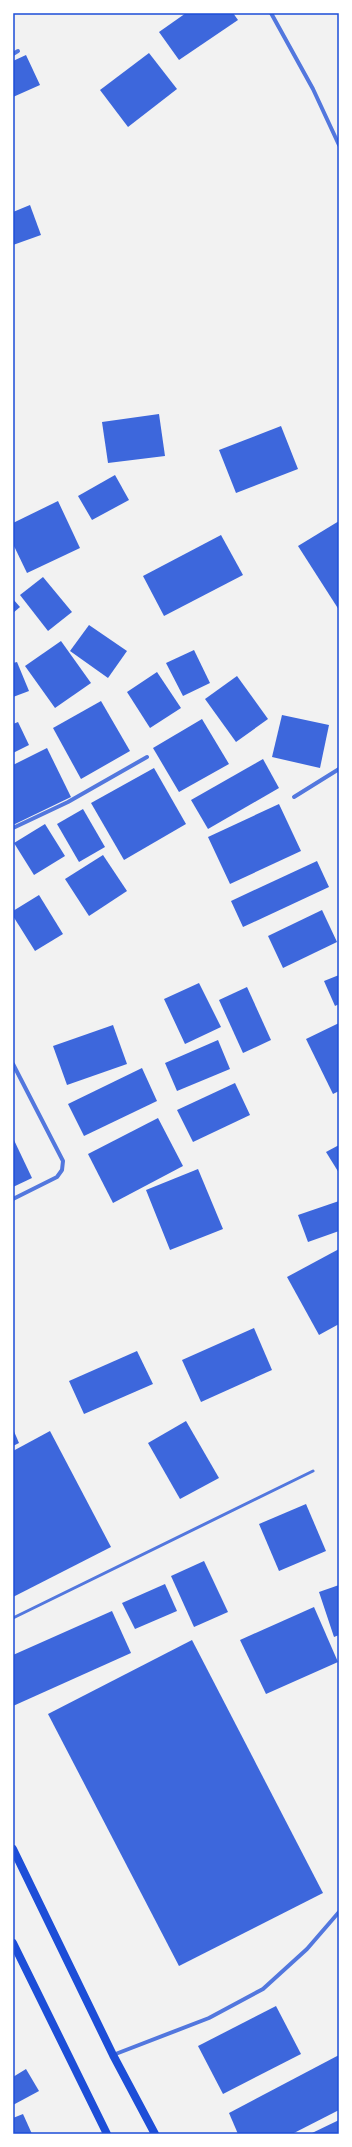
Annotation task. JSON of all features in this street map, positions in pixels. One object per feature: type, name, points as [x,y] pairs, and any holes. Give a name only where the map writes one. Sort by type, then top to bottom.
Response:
[{"type":"main road","points":[[13,1849],[114,2055],[155,2134]]},
{"type":"main road","points":[[13,1943],[107,2134]]},
{"type":"street","points":[[271,13],[313,89],[339,145]]},
{"type":"street","points":[[13,54],[18,51]]},
{"type":"street","points":[[13,828],[68,802],[147,757]]},
{"type":"street","points":[[294,797],[339,769]]},
{"type":"street","points":[[13,1064],[63,1161],[62,1170],[57,1177],[13,1199]]},
{"type":"street","points":[[114,2055],[209,2018],[263,1989],[307,1949],[339,1912]]},
{"type":"lane","points":[[13,1618],[313,1471]]},
{"type":"building","points":[[186,13],[233,13],[238,20],[179,60],[159,32]]},
{"type":"building","points":[[149,53],[177,89],[128,127],[100,90]]},
{"type":"building","points":[[26,55],[40,85],[13,97],[13,61]]},
{"type":"building","points":[[30,205],[41,235],[13,245],[13,212]]},
{"type":"building","points":[[159,414],[165,456],[108,463],[102,422]]},
{"type":"building","points":[[281,426],[298,469],[236,493],[219,450]]},
{"type":"building","points":[[115,475],[129,500],[92,520],[78,496]]},
{"type":"building","points":[[58,501],[80,548],[27,573],[13,544],[13,523]]},
{"type":"building","points":[[339,521],[339,610],[298,546]]},
{"type":"building","points":[[221,535],[243,575],[164,616],[143,576]]},
{"type":"building","points":[[43,577],[72,612],[48,631],[20,595]]},
{"type":"building","points":[[13,599],[20,607],[13,613]]},
{"type":"building","points":[[89,625],[127,651],[108,678],[70,651]]},
{"type":"building","points":[[61,641],[91,683],[55,708],[25,666]]},
{"type":"building","points":[[194,650],[210,683],[183,696],[166,663]]},
{"type":"building","points":[[17,662],[29,691],[13,697],[13,663]]},
{"type":"building","points":[[157,672],[181,708],[150,728],[127,692]]},
{"type":"building","points":[[237,676],[268,719],[236,742],[205,699]]},
{"type":"building","points":[[101,701],[130,751],[81,779],[53,728]]},
{"type":"building","points":[[282,715],[329,725],[320,768],[272,757]]},
{"type":"building","points":[[202,719],[229,764],[179,792],[153,748]]},
{"type":"building","points":[[18,722],[29,745],[13,753],[13,724]]},
{"type":"building","points":[[47,748],[71,797],[13,825],[13,765]]},
{"type":"building","points":[[263,759],[279,788],[208,829],[191,800]]},
{"type":"building","points":[[154,768],[186,824],[124,860],[91,803]]},
{"type":"building","points":[[279,804],[301,851],[230,884],[208,837]]},
{"type":"building","points":[[83,809],[105,847],[79,862],[57,824]]},
{"type":"building","points":[[45,824],[65,856],[34,875],[14,843]]},
{"type":"building","points":[[103,855],[127,891],[89,916],[65,879]]},
{"type":"building","points":[[317,861],[329,887],[243,927],[231,901]]},
{"type":"building","points":[[39,895],[63,934],[35,951],[13,916],[13,911]]},
{"type":"building","points":[[322,910],[337,942],[283,968],[268,936]]},
{"type":"building","points":[[339,975],[339,1004],[335,1006],[324,981]]},
{"type":"building","points":[[199,983],[221,1027],[185,1044],[164,999]]},
{"type":"building","points":[[247,987],[271,1040],[243,1053],[219,1000]]},
{"type":"building","points":[[339,1023],[339,1091],[333,1094],[306,1039]]},
{"type":"building","points":[[113,1025],[127,1064],[67,1085],[53,1046]]},
{"type":"building","points":[[218,1040],[230,1069],[177,1091],[165,1063]]},
{"type":"building","points":[[142,1068],[157,1101],[84,1136],[68,1104]]},
{"type":"building","points":[[235,1083],[250,1115],[193,1142],[177,1110]]},
{"type":"building","points":[[158,1118],[183,1166],[113,1203],[88,1154]]},
{"type":"building","points":[[13,1138],[32,1178],[13,1187]]},
{"type":"building","points":[[339,1145],[339,1173],[326,1152]]},
{"type":"building","points":[[198,1169],[223,1229],[170,1250],[146,1190]]},
{"type":"building","points":[[339,1201],[339,1231],[308,1242],[298,1215]]},
{"type":"building","points":[[339,1249],[339,1324],[319,1335],[287,1277]]},
{"type":"building","points":[[254,1328],[272,1370],[201,1402],[182,1360]]},
{"type":"building","points":[[137,1351],[153,1384],[84,1414],[69,1381]]},
{"type":"building","points":[[186,1421],[219,1478],[180,1499],[148,1443]]},
{"type":"building","points":[[13,1429],[19,1443],[13,1446]]},
{"type":"building","points":[[50,1431],[111,1547],[13,1597],[13,1451]]},
{"type":"building","points":[[306,1504],[326,1551],[279,1571],[259,1524]]},
{"type":"building","points":[[204,1561],[228,1612],[194,1627],[171,1576]]},
{"type":"building","points":[[165,1584],[177,1611],[135,1629],[122,1603]]},
{"type":"building","points":[[339,1585],[339,1635],[334,1637],[319,1592]]},
{"type":"building","points":[[314,1607],[338,1662],[266,1694],[240,1640]]},
{"type":"building","points":[[112,1611],[131,1653],[13,1706],[13,1655]]},
{"type":"building","points":[[192,1640],[323,1893],[179,1966],[48,1714]]},
{"type":"building","points":[[276,2006],[301,2054],[223,2094],[198,2046]]},
{"type":"building","points":[[339,2055],[339,2110],[292,2134],[238,2134],[229,2113]]},
{"type":"building","points":[[26,2069],[39,2091],[13,2105],[13,2077]]},
{"type":"building","points":[[23,2114],[32,2134],[13,2134],[13,2118]]},
{"type":"building","points":[[339,2120],[339,2134],[310,2134]]}]
